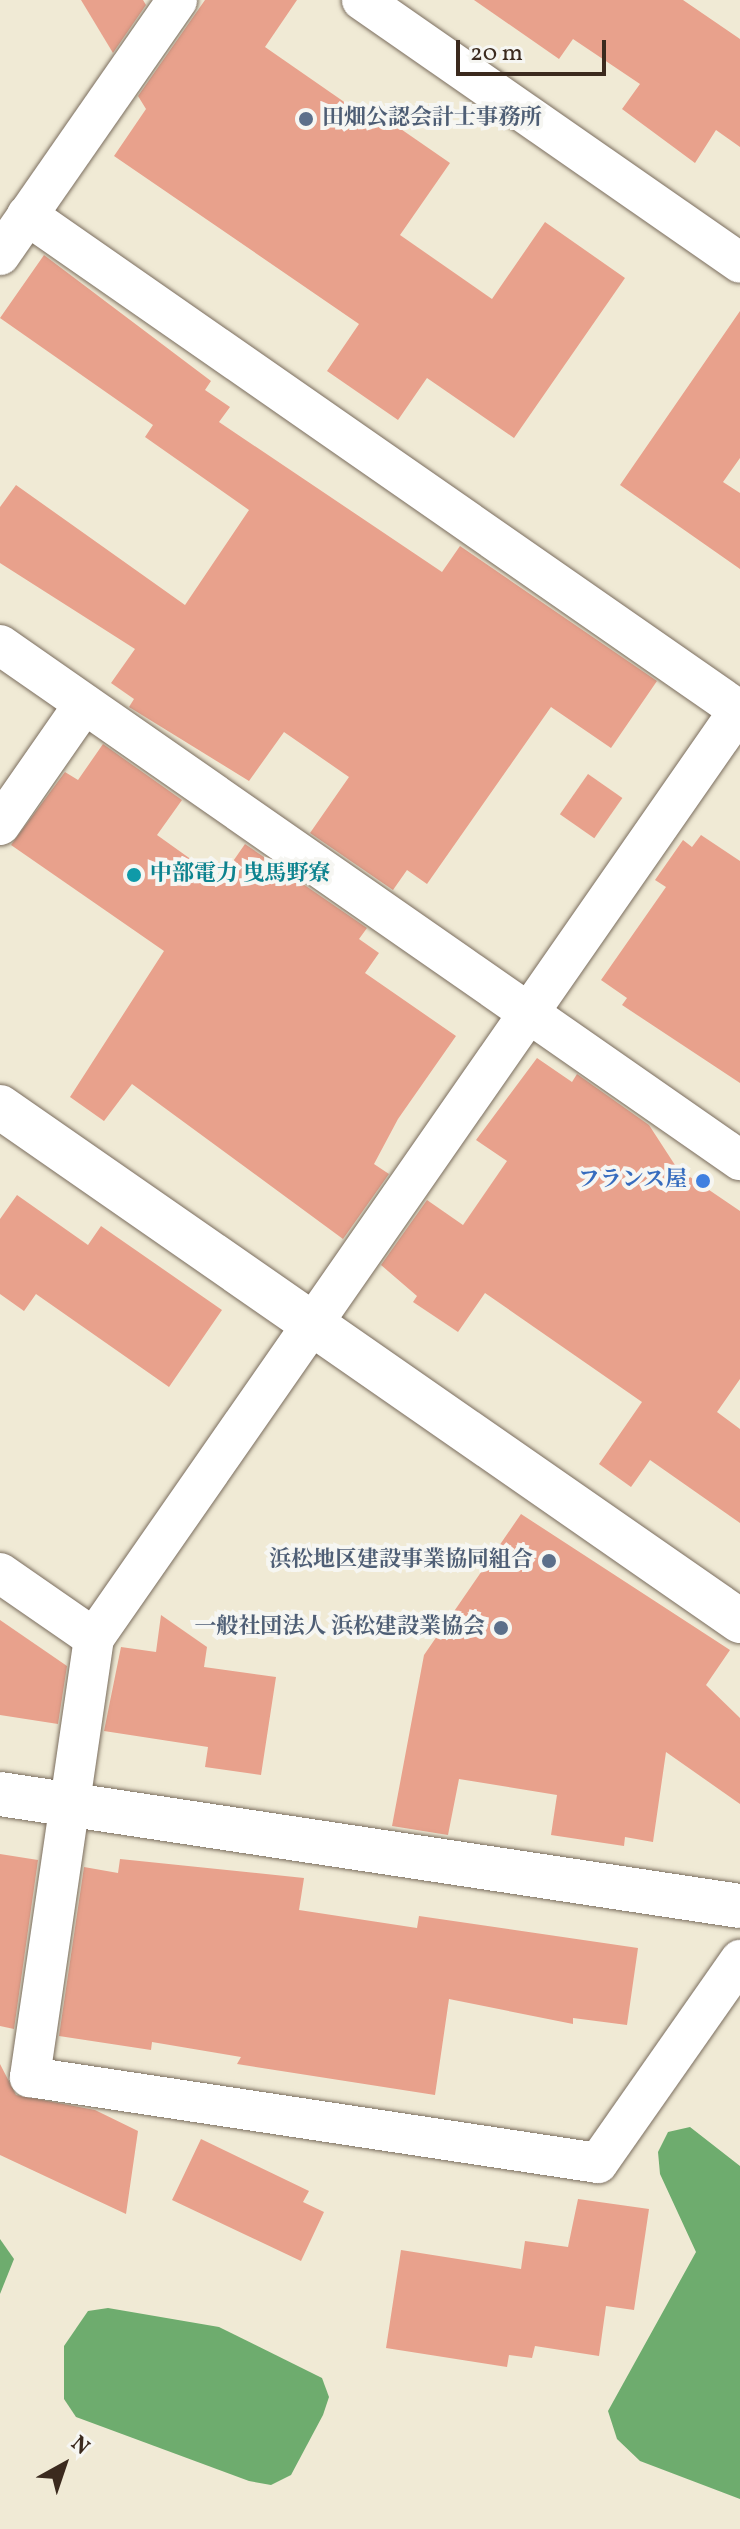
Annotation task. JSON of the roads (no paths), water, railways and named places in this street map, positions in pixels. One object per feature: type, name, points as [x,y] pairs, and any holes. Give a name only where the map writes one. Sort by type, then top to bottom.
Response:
[{"type":"street","points":[[0,255],[177,0]]},
{"type":"street","points":[[362,0],[740,263]]},
{"type":"street","points":[[27,215],[740,710],[94,1638],[30,2077],[598,2163],[740,1960]]},
{"type":"street","points":[[0,645],[740,1160]]},
{"type":"street","points":[[0,825],[84,704]]},
{"type":"street","points":[[0,1107],[740,1621]]},
{"type":"street","points":[[0,1573],[94,1638]]},
{"type":"street","points":[[0,1794],[740,1906]]},
{"type":"place","name":"田畑公認会計士事務所","points":[[306,119]]},
{"type":"place","name":"中部電力 曳馬野寮","points":[[134,875]]},
{"type":"place","name":"フランス屋","points":[[703,1181]]},
{"type":"place","name":"浜松地区建設事業協同組合","points":[[549,1561]]},
{"type":"place","name":"一般社団法人 浜松建設業協会","points":[[501,1628]]}]
